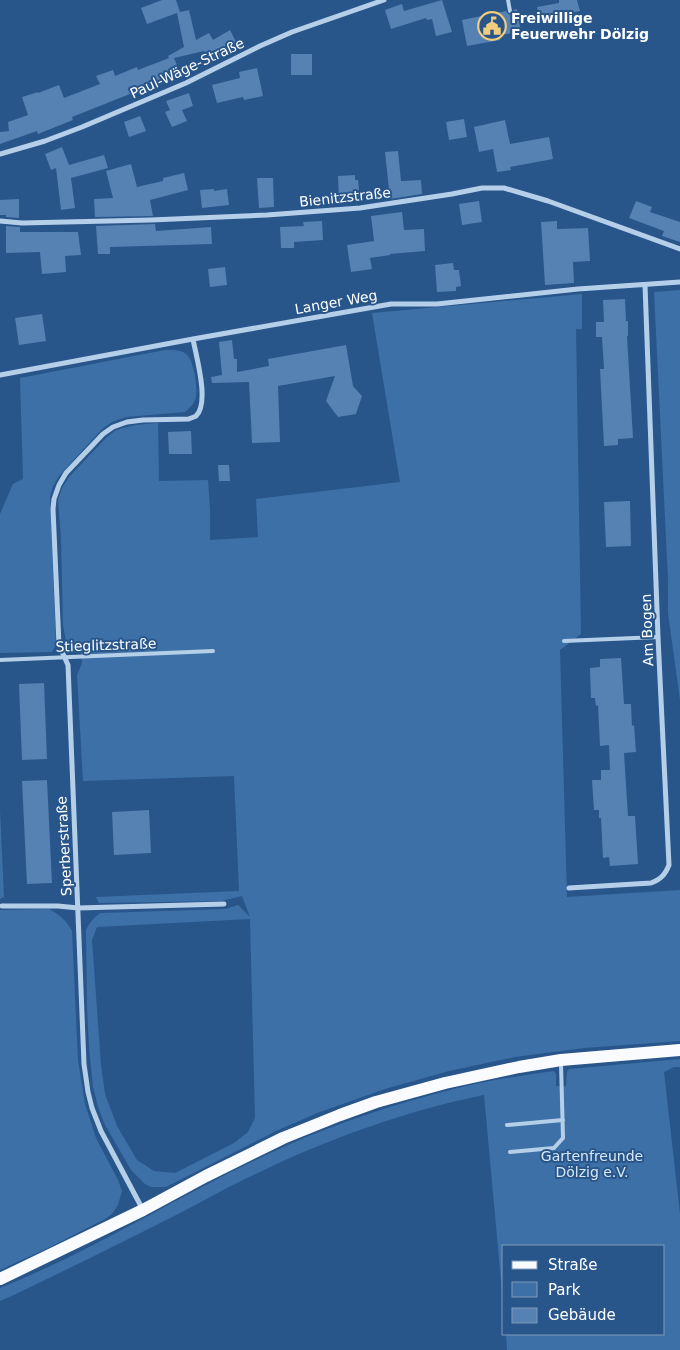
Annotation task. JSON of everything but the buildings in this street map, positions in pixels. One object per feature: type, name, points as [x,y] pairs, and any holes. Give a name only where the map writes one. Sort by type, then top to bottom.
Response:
[{"type":"main road","points":[[0,1279],[143,1210],[283,1138],[340,1115],[411,1091],[504,1070],[560,1060],[680,1050]]},
{"type":"street","name":"Paul-Wäge-Straße","points":[[0,154],[45,141],[82,127],[186,83],[292,32],[384,0]]},
{"type":"street","name":"Bienitzstraße","points":[[0,221],[22,223],[151,220],[276,214],[360,208],[482,188],[504,188],[548,201],[680,248]]},
{"type":"street","name":"Langer Weg","points":[[0,375],[391,304],[437,304],[578,289],[680,282]]},
{"type":"street","name":"Am Bogen","points":[[569,888],[651,883],[660,880],[669,865],[658,637],[645,285]]},
{"type":"street","name":"Sperberstraße","points":[[143,1210],[101,1131],[92,1108],[84,1064],[68,665],[60,645],[53,509],[54,499],[66,473],[104,434],[114,427],[127,422],[143,420],[188,419],[195,416],[200,410],[203,400],[193,339]]},
{"type":"street","points":[[2,906],[78,908],[224,904]]},
{"type":"lane","points":[[508,0],[510,11]]},
{"type":"lane","points":[[564,641],[658,637]]},
{"type":"lane","name":"Stieglitzstraße","points":[[0,660],[213,652]]},
{"type":"lane","points":[[510,1152],[554,1148],[563,1138],[560,1060]]},
{"type":"lane","points":[[507,1125],[562,1120]]},
{"type":"green space","points":[[680,290],[680,700],[668,613],[654,292]]},
{"type":"green space","points":[[582,294],[582,329],[576,329],[581,634],[560,650],[567,897],[680,890],[680,1041],[584,1048],[515,1057],[449,1071],[385,1089],[320,1112],[278,1130],[166,1187],[151,1187],[145,1184],[131,1170],[105,1125],[93,1087],[87,1007],[86,930],[92,920],[101,913],[226,909],[238,905],[250,917],[242,896],[221,901],[99,903],[96,897],[239,891],[234,776],[83,781],[77,675],[82,663],[81,652],[68,652],[63,625],[58,500],[62,488],[69,477],[116,430],[135,425],[158,423],[159,481],[208,480],[210,540],[258,537],[256,499],[400,482],[372,313]],"holes":[[[250,919],[255,1118],[248,1132],[234,1143],[175,1173],[154,1171],[137,1160],[117,1126],[105,1094],[101,1065],[92,940],[97,927]]]},
{"type":"green space","points":[[165,350],[180,351],[190,358],[196,384],[194,402],[185,412],[126,417],[112,422],[102,429],[59,476],[53,486],[50,497],[56,645],[52,652],[0,653],[0,514],[13,484],[23,479],[20,378]]},
{"type":"green space","points":[[0,810],[4,897],[0,899]]},
{"type":"green space","points":[[49,909],[62,918],[72,931],[78,1060],[85,1104],[96,1138],[122,1191],[118,1205],[112,1214],[105,1219],[0,1270],[0,910]]},
{"type":"green space","name":"Gartenfreunde Dölzig e.V.","points":[[680,1059],[680,1067],[674,1067],[664,1072],[680,1214],[680,1350],[507,1350],[506,1335],[665,1335],[665,1245],[502,1245],[502,1291],[484,1095],[451,1102],[386,1121],[353,1132],[290,1158],[0,1301],[0,1288],[73,1255],[216,1180],[288,1145],[388,1107],[489,1081],[554,1071],[556,1074],[556,1086],[566,1086],[569,1069]]},
{"type":"place","name":"Freiwillige Feuerwehr Dölzig","points":[[492,26]]}]
